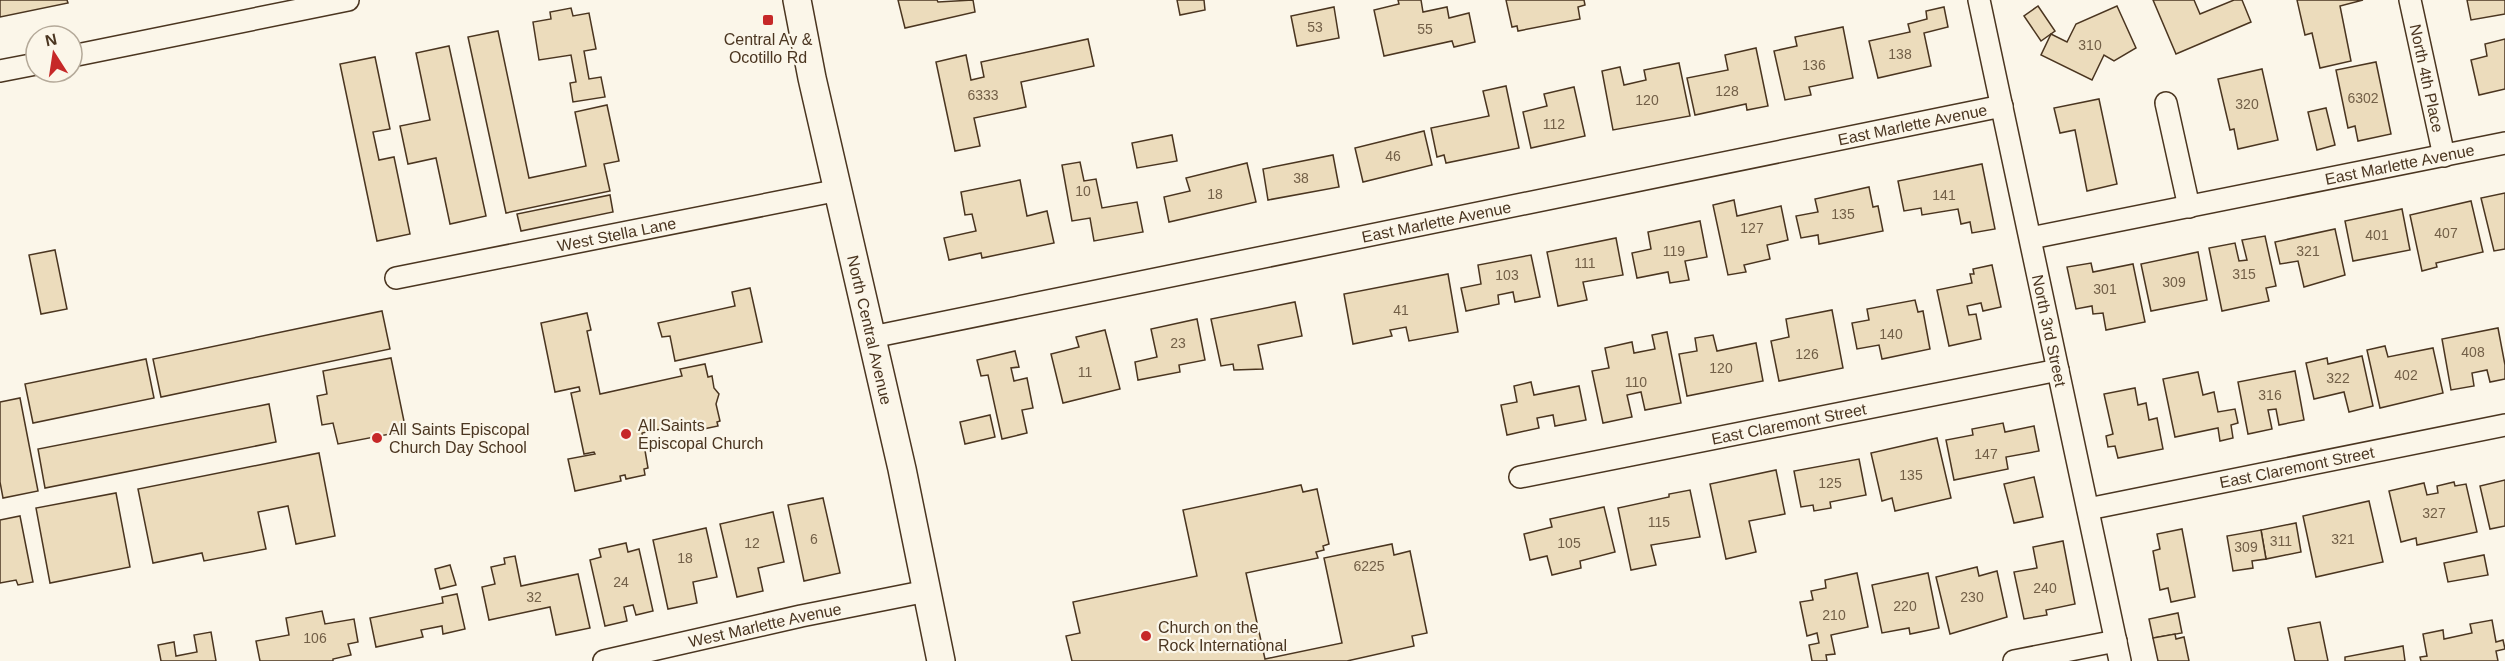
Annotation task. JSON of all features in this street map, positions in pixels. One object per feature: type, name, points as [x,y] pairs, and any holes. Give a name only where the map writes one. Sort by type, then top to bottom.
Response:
[{"type":"main road","name":"North Central Avenue","points":[[797,0],[812,78],[872,337],[941,661]]},
{"type":"street","points":[[84,54],[348,0]]},
{"type":"street","name":"North 3rd Street","points":[[1978,0],[2118,651]]},
{"type":"street","name":"North 4th Place","points":[[2410,0],[2444,156]]},
{"type":"street","points":[[0,71],[24,66]]},
{"type":"street","points":[[2166,103],[2189,207]]},
{"type":"street","name":"East Marlette Avenue","points":[[872,337],[2002,106]]},
{"type":"street","name":"East Marlette Avenue","points":[[2031,238],[2505,144]]},
{"type":"street","name":"West Stella Lane","points":[[396,278],[839,190]]},
{"type":"street","name":"East Claremont Street","points":[[1520,477],[2058,370]]},
{"type":"street","name":"East Claremont Street","points":[[2088,509],[2505,425]]},
{"type":"street","name":"West Marlette Avenue","points":[[604,661],[801,616],[927,591]]},
{"type":"street","points":[[2014,661],[2118,651]]},
{"type":"building","points":[[0,0],[67,0],[68,3],[0,17]]},
{"type":"building","points":[[898,0],[937,0],[938,2],[973,0],[975,12],[905,28]]},
{"type":"building","points":[[1177,0],[1204,0],[1205,10],[1180,15]]},
{"type":"building","points":[[1398,0],[1421,0],[1423,12],[1447,7],[1449,18],[1469,13],[1475,42],[1454,47],[1452,41],[1384,56],[1374,10],[1399,4]]},
{"type":"building","points":[[1506,0],[1584,0],[1585,5],[1578,7],[1580,19],[1518,31],[1517,26],[1512,27]]},
{"type":"building","points":[[2153,0],[2194,0],[2200,14],[2234,0],[2242,0],[2251,22],[2176,54]]},
{"type":"building","points":[[2297,0],[2363,0],[2340,6],[2351,61],[2320,68],[2312,33],[2305,35]]},
{"type":"building","points":[[2467,0],[2505,0],[2505,14],[2471,20]]},
{"type":"building","points":[[2038,6],[2055,31],[2041,41],[2024,16]]},
{"type":"building","points":[[2117,6],[2136,48],[2114,61],[2104,55],[2092,80],[2041,55],[2051,34],[2067,42],[2076,24]]},
{"type":"building","points":[[1334,7],[1339,38],[1297,46],[1291,16]]},
{"type":"building","points":[[1944,7],[1948,27],[1924,33],[1931,66],[1878,78],[1869,41],[1910,32],[1908,24],[1927,19],[1926,11]]},
{"type":"building","points":[[571,8],[573,16],[589,13],[596,49],[584,51],[589,79],[601,77],[605,97],[573,102],[570,83],[576,82],[571,55],[539,60],[533,22],[551,19],[550,12]]},
{"type":"building","points":[[1843,27],[1853,78],[1809,87],[1811,95],[1785,100],[1774,51],[1797,46],[1795,37]]},
{"type":"building","points":[[498,31],[529,178],[586,166],[575,112],[607,105],[619,161],[604,164],[610,191],[506,213],[468,37]]},
{"type":"building","points":[[1088,39],[1094,66],[1021,82],[1026,107],[974,118],[980,146],[955,151],[936,62],[966,55],[971,80],[984,77],[981,62]]},
{"type":"building","points":[[2505,39],[2505,89],[2479,95],[2471,60],[2487,56],[2485,44]]},
{"type":"building","points":[[449,46],[486,216],[450,224],[436,158],[408,164],[400,126],[430,120],[416,53]]},
{"type":"building","points":[[1756,48],[1768,106],[1747,110],[1746,104],[1695,115],[1687,78],[1728,70],[1725,55]]},
{"type":"building","points":[[375,57],[390,129],[373,132],[379,160],[394,157],[410,234],[377,241],[340,64]]},
{"type":"building","points":[[2376,62],[2391,134],[2358,141],[2355,126],[2348,128],[2336,70]]},
{"type":"building","points":[[1679,63],[1690,116],[1613,130],[1602,71],[1620,67],[1624,85],[1646,80],[1644,70]]},
{"type":"building","points":[[2262,69],[2278,140],[2238,149],[2234,129],[2230,130],[2218,79]]},
{"type":"building","points":[[1506,86],[1519,148],[1446,163],[1444,155],[1437,157],[1431,128],[1489,116],[1483,91]]},
{"type":"building","points":[[1574,87],[1585,136],[1531,148],[1523,112],[1547,106],[1544,94]]},
{"type":"building","points":[[2099,99],[2117,184],[2087,191],[2075,130],[2060,133],[2054,108]]},
{"type":"building","points":[[2326,108],[2335,145],[2317,150],[2308,112]]},
{"type":"building","points":[[1424,131],[1432,165],[1363,182],[1355,148]]},
{"type":"building","points":[[1172,135],[1177,161],[1137,168],[1132,143]]},
{"type":"building","points":[[1333,155],[1339,187],[1268,200],[1263,169]]},
{"type":"building","points":[[1080,162],[1084,181],[1096,179],[1102,208],[1137,202],[1143,232],[1094,241],[1090,218],[1072,221],[1062,165]]},
{"type":"building","points":[[1247,163],[1256,202],[1169,222],[1164,197],[1190,191],[1186,178]]},
{"type":"building","points":[[1982,164],[1995,229],[1972,233],[1970,222],[1961,224],[1958,209],[1922,215],[1921,208],[1904,211],[1898,181]]},
{"type":"building","points":[[1020,180],[1027,216],[1047,211],[1054,243],[982,258],[981,253],[949,260],[944,238],[976,231],[972,214],[965,215],[961,192]]},
{"type":"building","points":[[1869,187],[1873,207],[1878,206],[1883,231],[1819,244],[1818,235],[1801,238],[1796,216],[1818,212],[1815,199]]},
{"type":"building","points":[[2505,193],[2505,249],[2494,251],[2481,198]]},
{"type":"building","points":[[610,195],[613,212],[521,231],[517,214]]},
{"type":"building","points":[[1734,200],[1737,216],[1781,206],[1788,240],[1767,245],[1770,259],[1744,265],[1746,272],[1728,275],[1713,205]]},
{"type":"building","points":[[2471,201],[2483,252],[2436,263],[2437,267],[2422,271],[2410,215]]},
{"type":"building","points":[[2402,209],[2410,250],[2353,261],[2345,221]]},
{"type":"building","points":[[1700,221],[1707,257],[1685,261],[1689,280],[1670,283],[1668,272],[1637,278],[1632,253],[1651,249],[1648,232]]},
{"type":"building","points":[[2335,229],[2345,275],[2304,287],[2298,261],[2280,264],[2275,242]]},
{"type":"building","points":[[2265,236],[2276,286],[2266,288],[2269,301],[2222,311],[2209,248],[2235,243],[2239,261],[2247,260],[2242,240]]},
{"type":"building","points":[[1616,238],[1623,275],[1583,282],[1587,300],[1558,306],[1547,252]]},
{"type":"building","points":[[55,250],[67,309],[41,314],[29,255]]},
{"type":"building","points":[[2198,252],[2207,300],[2151,311],[2141,264]]},
{"type":"building","points":[[1531,255],[1540,297],[1515,302],[1513,292],[1498,295],[1499,304],[1466,311],[1461,288],[1481,284],[1478,265]]},
{"type":"building","points":[[2091,263],[2093,272],[2133,264],[2145,322],[2106,330],[2103,313],[2093,314],[2092,306],[2076,309],[2067,267]]},
{"type":"building","points":[[1992,265],[2001,307],[1983,311],[1981,303],[1967,306],[1969,315],[1976,314],[1981,339],[1949,346],[1937,290],[1972,283],[1970,274],[1974,274],[1973,269]]},
{"type":"building","points":[[1448,274],[1458,332],[1409,341],[1406,327],[1390,330],[1392,336],[1353,344],[1344,294]]},
{"type":"building","points":[[750,288],[762,342],[675,361],[670,336],[662,337],[658,323],[735,306],[732,292]]},
{"type":"building","points":[[1915,300],[1918,312],[1923,311],[1930,349],[1882,359],[1879,345],[1857,349],[1852,323],[1869,320],[1867,309]]},
{"type":"building","points":[[1295,302],[1302,336],[1258,345],[1263,369],[1234,370],[1233,364],[1221,366],[1211,319]]},
{"type":"building","points":[[1832,310],[1843,368],[1779,381],[1771,341],[1789,337],[1786,319]]},
{"type":"building","points":[[382,311],[390,349],[161,397],[153,359]]},
{"type":"building","points":[[587,313],[591,330],[587,331],[600,394],[682,376],[680,369],[705,364],[708,377],[712,376],[714,388],[719,394],[716,404],[720,421],[717,422],[718,426],[694,431],[692,422],[642,433],[648,468],[644,469],[645,475],[626,479],[625,475],[620,476],[621,481],[575,491],[568,459],[595,454],[594,452],[584,454],[571,393],[580,391],[579,387],[555,392],[541,323]]},
{"type":"building","points":[[1197,319],[1205,360],[1179,365],[1180,372],[1138,380],[1135,362],[1157,357],[1151,329]]},
{"type":"building","points":[[2498,328],[2505,365],[2505,379],[2490,382],[2487,370],[2472,373],[2474,386],[2451,390],[2442,339]]},
{"type":"building","points":[[1105,330],[1120,389],[1063,403],[1051,354],[1079,347],[1076,337]]},
{"type":"building","points":[[1667,332],[1681,403],[1645,410],[1641,392],[1627,395],[1632,417],[1603,423],[1592,371],[1609,368],[1605,348],[1632,342],[1634,353],[1655,349],[1652,335]]},
{"type":"building","points":[[1713,335],[1717,351],[1756,343],[1763,381],[1687,396],[1679,354],[1697,351],[1695,338]]},
{"type":"building","points":[[2385,346],[2388,357],[2433,348],[2443,393],[2380,408],[2367,350]]},
{"type":"building","points":[[1015,351],[1019,367],[1011,368],[1014,381],[1027,378],[1033,408],[1022,410],[1027,433],[1002,439],[988,375],[981,376],[977,360]]},
{"type":"building","points":[[2362,356],[2373,406],[2349,412],[2344,392],[2314,399],[2306,363],[2327,358],[2328,364]]},
{"type":"building","points":[[391,358],[406,431],[338,444],[333,423],[322,425],[317,396],[327,394],[323,371]]},
{"type":"building","points":[[146,359],[154,398],[33,423],[25,384]]},
{"type":"building","points":[[2295,371],[2304,420],[2279,425],[2276,409],[2268,410],[2272,429],[2248,434],[2238,382]]},
{"type":"building","points":[[2198,372],[2203,395],[2214,392],[2218,412],[2235,409],[2238,423],[2231,425],[2233,438],[2220,441],[2218,428],[2175,437],[2163,379]]},
{"type":"building","points":[[1531,382],[1534,395],[1579,386],[1586,420],[1555,426],[1553,415],[1537,418],[1539,428],[1507,435],[1501,405],[1517,402],[1514,386]]},
{"type":"building","points":[[2135,388],[2138,405],[2146,403],[2149,420],[2157,418],[2163,449],[2118,458],[2115,446],[2108,447],[2106,436],[2113,434],[2104,394]]},
{"type":"building","points":[[20,398],[38,491],[3,498],[0,482],[0,402]]},
{"type":"building","points":[[269,404],[276,442],[45,488],[38,449]]},
{"type":"building","points":[[990,415],[995,437],[965,444],[960,422]]},
{"type":"building","points":[[2003,423],[2005,432],[2034,426],[2039,451],[2006,457],[2008,469],[1954,480],[1946,440],[1973,435],[1972,429]]},
{"type":"building","points":[[1937,438],[1951,498],[1895,511],[1892,498],[1882,501],[1871,453]]},
{"type":"building","points":[[319,453],[335,536],[296,544],[288,506],[258,512],[266,549],[204,561],[202,553],[153,563],[138,489]]},
{"type":"building","points":[[1859,459],[1866,495],[1830,502],[1831,508],[1814,511],[1813,505],[1801,507],[1794,471]]},
{"type":"building","points":[[1776,470],[1785,514],[1749,521],[1756,552],[1726,559],[1710,484]]},
{"type":"building","points":[[2034,477],[2043,517],[2014,523],[2004,484]]},
{"type":"building","points":[[2505,480],[2505,526],[2490,529],[2480,486]]},
{"type":"building","points":[[2454,482],[2455,486],[2466,484],[2477,532],[2417,545],[2416,538],[2401,542],[2389,491],[2424,483],[2427,495],[2438,493],[2437,486]]},
{"type":"building","points":[[1301,485],[1303,492],[1317,489],[1329,544],[1323,546],[1324,550],[1316,552],[1318,558],[1246,573],[1265,659],[1342,643],[1324,558],[1392,544],[1394,555],[1410,551],[1427,633],[1412,636],[1414,646],[1347,661],[1072,661],[1066,636],[1080,633],[1073,602],[1197,576],[1183,510]]},
{"type":"building","points":[[1690,490],[1700,537],[1651,545],[1656,565],[1631,570],[1618,508]]},
{"type":"building","points":[[116,493],[130,567],[50,583],[36,508]]},
{"type":"building","points":[[823,498],[840,573],[804,581],[788,505]]},
{"type":"building","points":[[2369,501],[2383,562],[2316,577],[2303,516]]},
{"type":"building","points":[[1604,507],[1615,552],[1580,561],[1581,568],[1552,575],[1547,556],[1530,560],[1524,534],[1552,527],[1550,519]]},
{"type":"building","points":[[773,512],[784,562],[758,568],[763,591],[737,597],[720,524]]},
{"type":"building","points":[[20,516],[33,582],[18,585],[16,580],[0,583],[0,520]]},
{"type":"building","points":[[2296,523],[2301,552],[2266,559],[2261,530]]},
{"type":"building","points":[[706,528],[717,577],[693,582],[697,603],[668,609],[653,540]]},
{"type":"building","points":[[2182,529],[2195,597],[2171,602],[2168,588],[2160,590],[2153,551],[2160,549],[2157,534]]},
{"type":"building","points":[[2261,530],[2266,559],[2252,561],[2253,568],[2233,571],[2227,536]]},
{"type":"building","points":[[2063,541],[2075,604],[2046,610],[2047,615],[2024,619],[2014,572],[2037,568],[2033,547]]},
{"type":"building","points":[[626,543],[628,552],[639,549],[653,611],[636,615],[633,605],[624,607],[627,621],[605,626],[590,560],[601,557],[599,549]]},
{"type":"building","points":[[2484,555],[2488,575],[2448,582],[2444,563]]},
{"type":"building","points":[[515,556],[521,586],[578,574],[590,628],[556,635],[550,607],[489,620],[482,587],[495,584],[491,567],[505,564],[504,558]]},
{"type":"building","points":[[450,565],[456,585],[440,589],[435,569]]},
{"type":"building","points":[[1977,567],[1979,576],[1997,571],[2007,617],[1950,634],[1936,577]]},
{"type":"building","points":[[1857,573],[1868,627],[1831,635],[1835,654],[1826,655],[1827,661],[1812,661],[1809,645],[1819,643],[1817,633],[1807,636],[1800,602],[1813,600],[1811,591],[1826,588],[1825,580]]},
{"type":"building","points":[[1928,573],[1939,628],[1910,634],[1909,628],[1882,633],[1872,585]]},
{"type":"building","points":[[457,594],[465,629],[443,634],[442,626],[421,630],[423,637],[376,647],[370,618],[443,603],[442,597]]},
{"type":"building","points":[[322,611],[325,624],[354,619],[358,642],[348,644],[351,655],[333,659],[333,661],[260,661],[256,641],[289,635],[286,618]]},
{"type":"building","points":[[2178,613],[2182,633],[2153,638],[2149,619]]},
{"type":"building","points":[[2492,620],[2496,642],[2503,640],[2505,649],[2496,651],[2498,661],[2421,661],[2420,657],[2427,656],[2423,634],[2443,630],[2444,639],[2472,633],[2470,624]]},
{"type":"building","points":[[2320,622],[2328,661],[2295,661],[2288,628]]},
{"type":"building","points":[[211,632],[216,661],[161,661],[158,645],[174,642],[176,656],[197,652],[194,635]]},
{"type":"building","points":[[2175,634],[2176,639],[2184,637],[2189,661],[2158,661],[2153,638]]},
{"type":"building","points":[[2403,646],[2405,661],[2345,661],[2345,657]]},
{"type":"place","name":"Central Av & Ocotillo Rd","points":[[768,20]]},
{"type":"place","name":"All Saints Episcopal Church","points":[[626,434]]},
{"type":"place","name":"All Saints Episcopal Church Day School","points":[[377,438]]},
{"type":"place","name":"Church on the Rock International","points":[[1146,636]]}]
